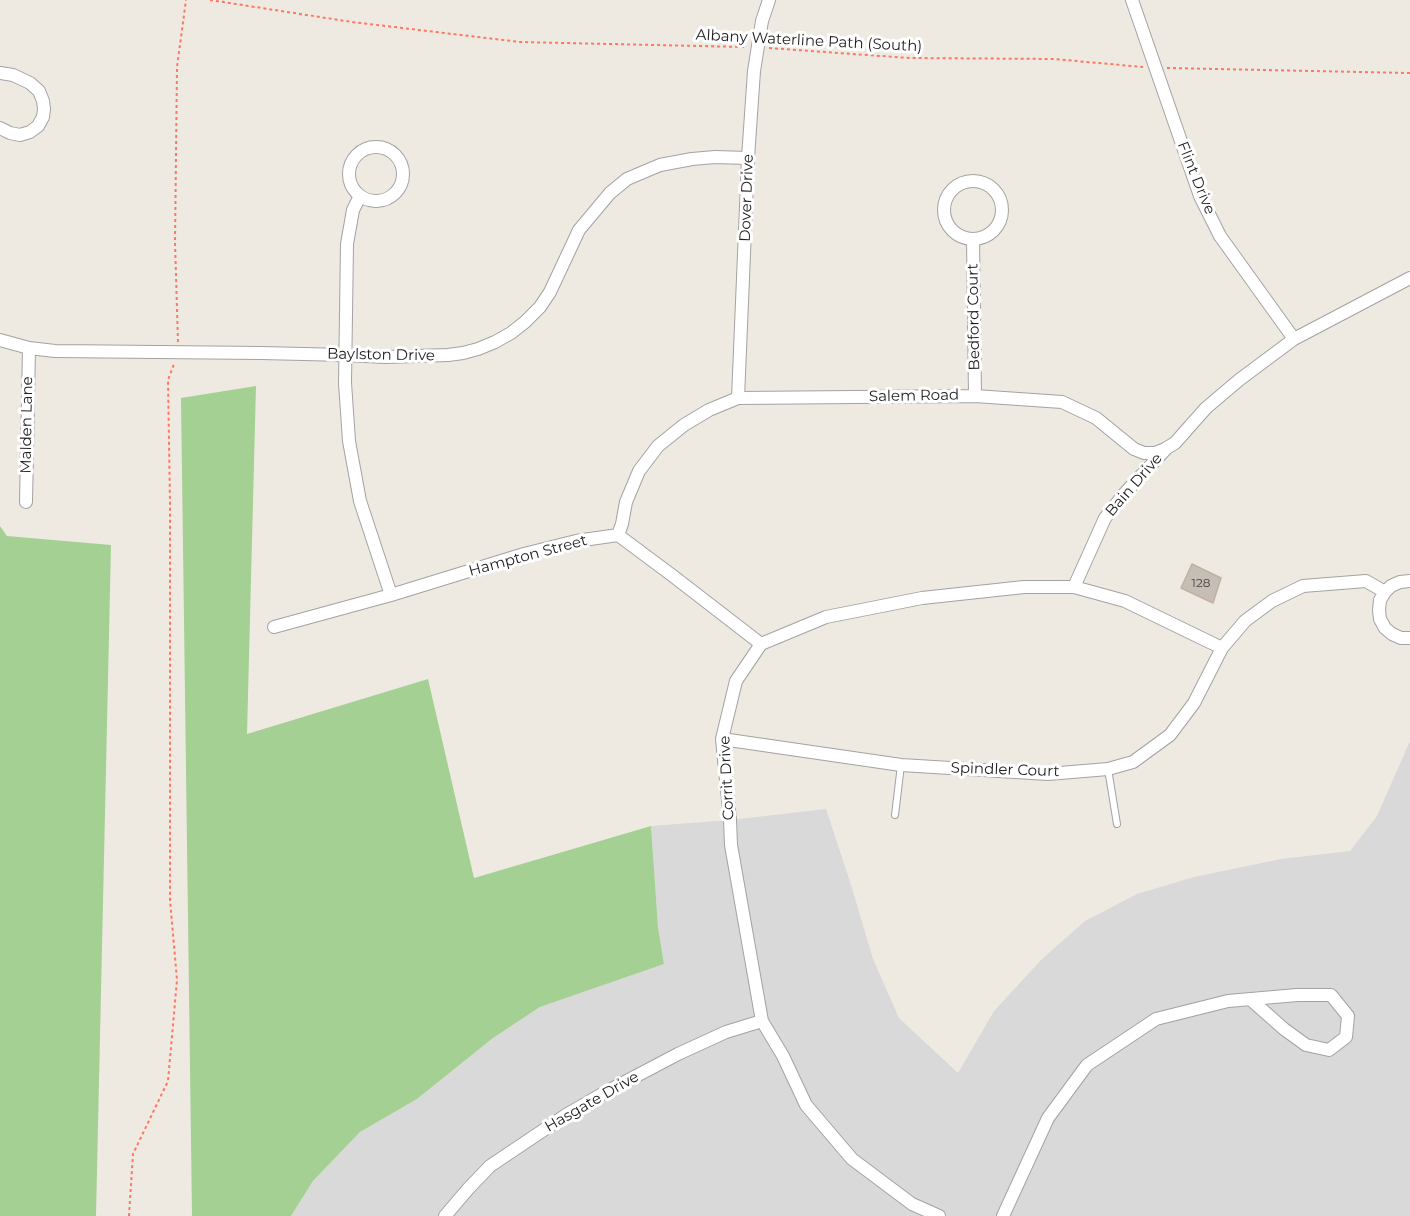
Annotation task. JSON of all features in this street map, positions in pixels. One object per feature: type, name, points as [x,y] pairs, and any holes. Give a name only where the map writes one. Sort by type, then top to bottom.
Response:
[{"type":"street","name":"Dover Drive","points":[[738,398],[754,71],[762,21],[769,0]]},
{"type":"street","name":"Flint Drive","points":[[1132,0],[1200,196],[1220,236],[1294,339]]},
{"type":"street","points":[[0,73],[13,75],[30,82],[39,91],[44,109],[38,126],[30,132],[20,135],[0,128]]},
{"type":"street","points":[[379,147],[395,154],[403,171],[400,188],[386,200],[377,202],[360,196],[350,181],[349,173],[356,157],[362,151],[379,147]]},
{"type":"street","name":"Baylston Drive","points":[[0,340],[29,348],[55,351],[384,357],[448,355],[478,349],[511,333],[540,307],[550,292],[579,230],[610,193],[627,179],[660,165],[682,161],[748,158]]},
{"type":"street","points":[[971,181],[980,182],[995,192],[1002,209],[997,226],[990,233],[973,239],[955,232],[948,225],[944,206],[953,189],[971,181]]},
{"type":"street","points":[[360,196],[353,210],[347,244],[345,383],[349,441],[360,501],[391,595]]},
{"type":"street","name":"Bedford Court","points":[[973,239],[975,396]]},
{"type":"street","points":[[1165,449],[1175,443],[1206,408],[1294,339],[1410,278]]},
{"type":"street","name":"Malden Lane","points":[[26,502],[29,348]]},
{"type":"street","name":"Salem Road","points":[[618,535],[626,502],[639,471],[658,446],[684,424],[738,398],[975,396],[1062,402],[1096,418],[1134,449],[1144,453],[1155,453],[1165,449]]},
{"type":"street","name":"Bain Drive","points":[[1074,587],[1105,518],[1165,449]]},
{"type":"street","points":[[618,535],[761,644],[826,617],[922,598],[1024,587],[1074,587],[1125,601],[1222,648]]},
{"type":"street","name":"Hampton Street","points":[[274,627],[391,595],[524,554],[576,541],[618,535]]},
{"type":"street","name":"Spindler Court","points":[[722,739],[901,765],[1048,774],[1108,769],[1133,762],[1170,735],[1194,703],[1222,648],[1245,621],[1272,601],[1303,586],[1366,581],[1385,592]]},
{"type":"street","points":[[1410,581],[1391,586],[1380,600],[1379,610],[1380,619],[1385,628],[1401,638],[1410,638]]},
{"type":"street","name":"Corrit Drive","points":[[761,644],[736,681],[722,739],[731,845],[762,1021],[783,1056],[806,1105],[852,1160],[912,1204],[939,1216]]},
{"type":"street","points":[[1003,1216],[1048,1118],[1087,1065],[1156,1019],[1228,1001],[1250,999],[1297,995],[1331,995],[1348,1016],[1346,1037],[1329,1050],[1306,1045],[1250,999]]},
{"type":"street","name":"Hasgate Drive","points":[[445,1216],[490,1166],[566,1115],[678,1054],[726,1032],[762,1021]]},
{"type":"lane","points":[[894,815],[901,765]]},
{"type":"lane","points":[[1108,769],[1117,824]]},
{"type":"path","points":[[129,1216],[133,1154],[168,1081],[177,980],[170,900],[168,380],[178,352],[175,242],[177,67],[186,0]]},
{"type":"path","name":"Albany Waterline Path (South)","points":[[210,0],[352,22],[520,42],[757,47],[909,58],[1054,59],[1155,68],[1410,73]]},
{"type":"shaded area","points":[[1410,741],[1410,1216],[291,1216],[313,1181],[360,1132],[417,1099],[493,1038],[540,1007],[664,964],[658,927],[651,826],[826,809],[873,959],[899,1018],[958,1073],[994,1011],[1042,959],[1085,921],[1137,894],[1194,877],[1281,859],[1350,851],[1377,816]]},
{"type":"green space","points":[[256,386],[247,734],[428,679],[474,878],[651,826],[658,927],[664,964],[540,1007],[493,1038],[417,1099],[360,1132],[313,1181],[291,1216],[192,1216],[181,398]]},
{"type":"green space","points":[[0,526],[7,536],[111,545],[96,1216],[0,1216]]},
{"type":"building","points":[[1192,564],[1221,578],[1213,603],[1181,588]]}]
